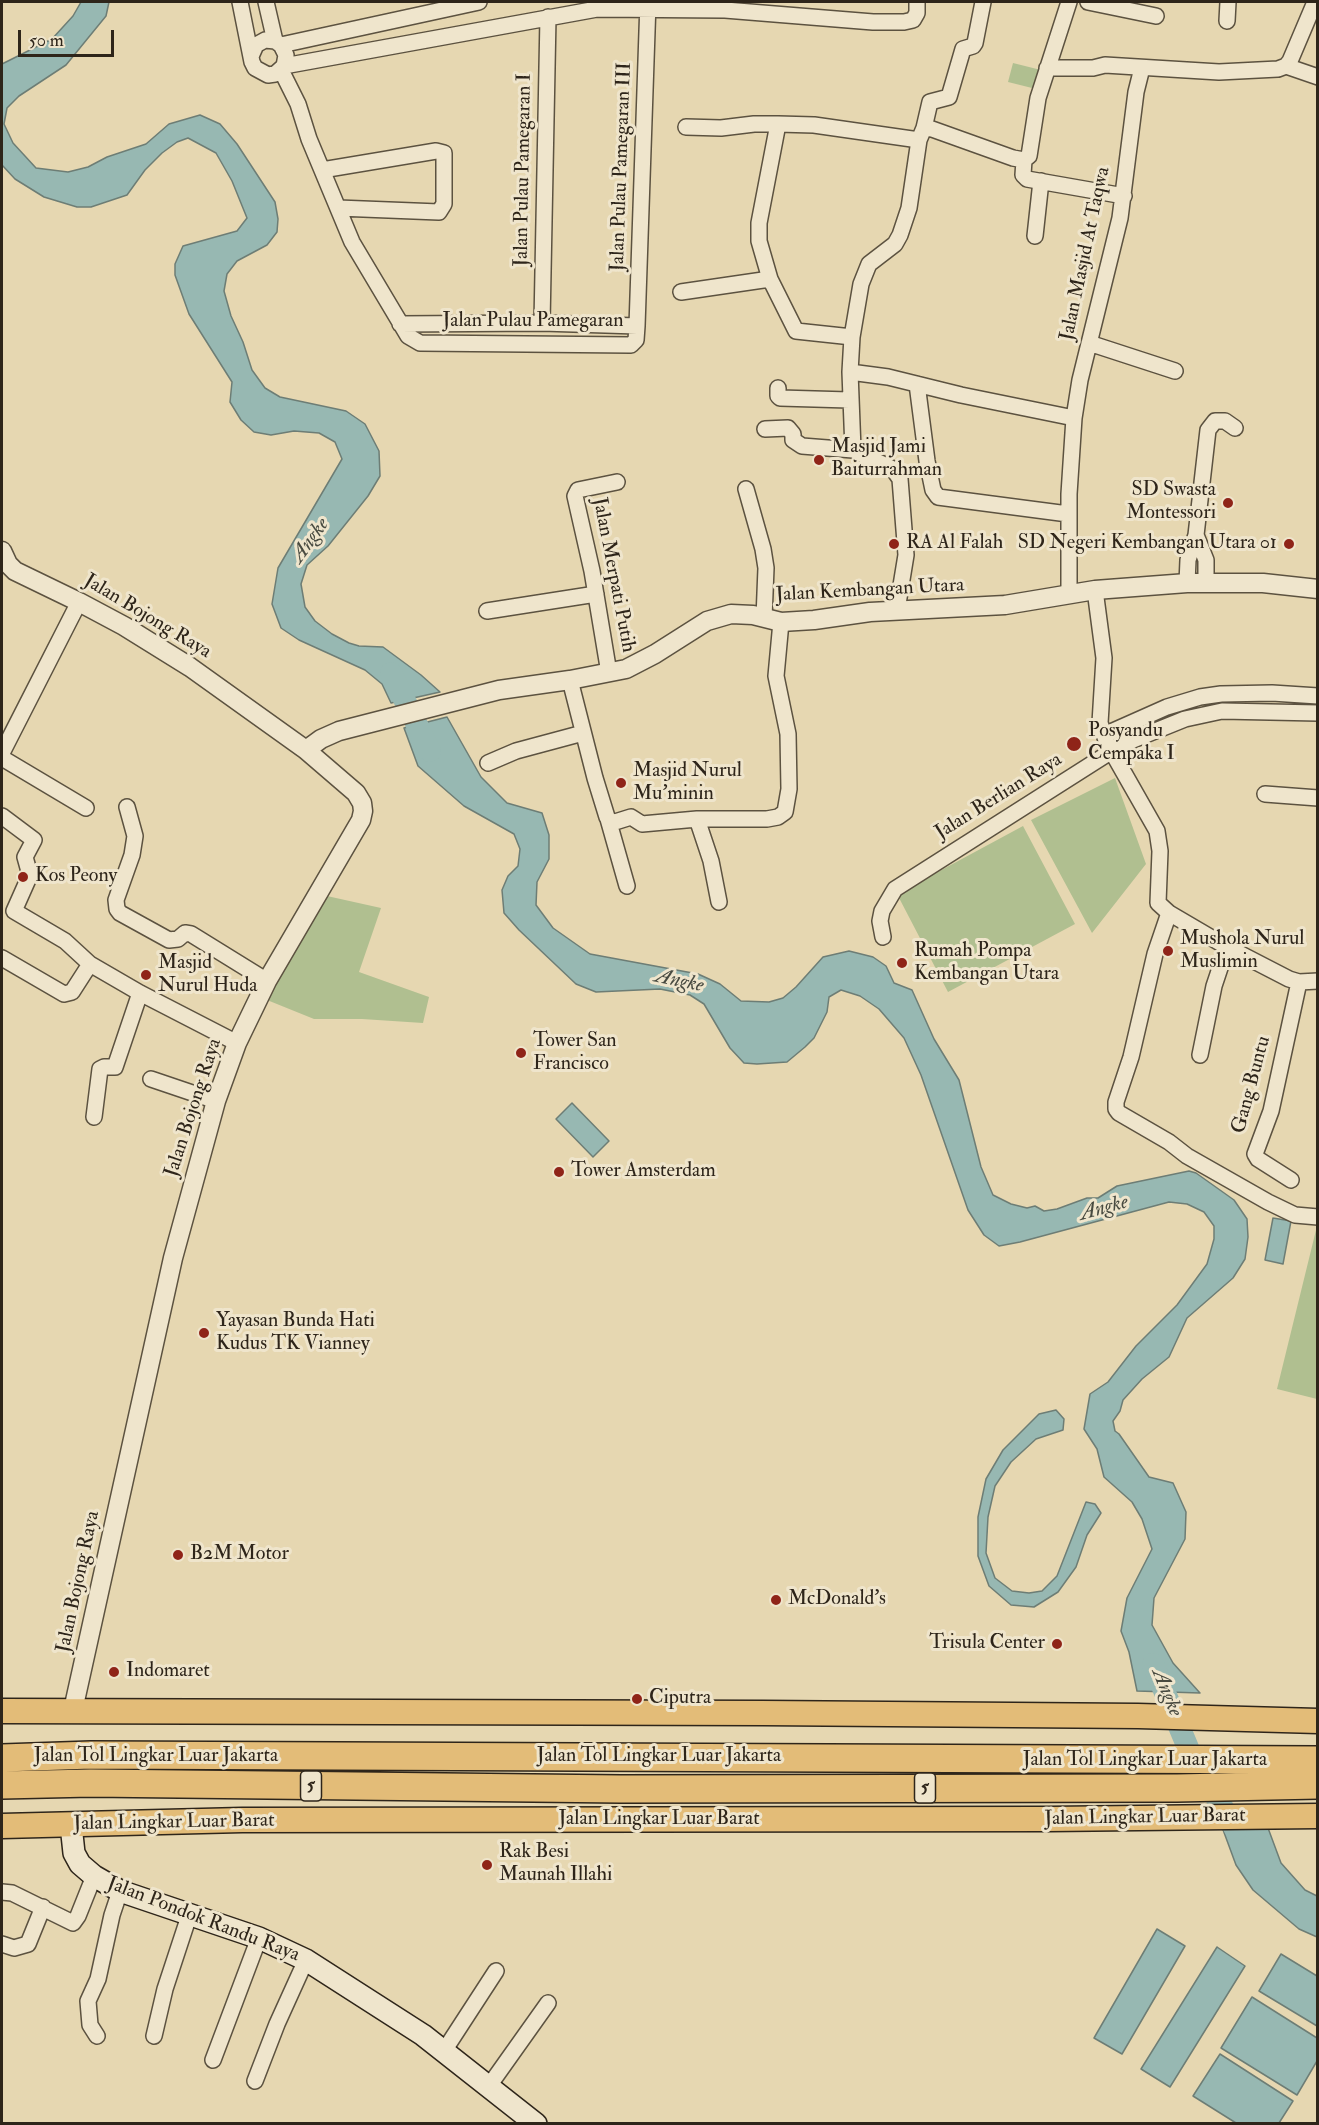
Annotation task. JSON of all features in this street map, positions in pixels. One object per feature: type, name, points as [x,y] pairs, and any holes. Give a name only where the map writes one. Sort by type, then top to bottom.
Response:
[{"type":"highway","name":"Jalan Tol Lingkar Luar Jakarta","points":[[2,1758],[91,1755],[1317,1760]]},
{"type":"highway","name":"Jalan Tol Lingkar Luar Jakarta","points":[[2,1785],[91,1783],[621,1789],[1154,1788],[1317,1785]]},
{"type":"main road","points":[[2,1711],[763,1713],[1138,1716],[1317,1721]]},
{"type":"main road","name":"Jalan Lingkar Luar Barat","points":[[2,1826],[242,1820],[1037,1820],[1317,1816]]},
{"type":"main road","name":"Jalan Pondok Randu Raya","points":[[71,1825],[74,1853],[80,1864],[94,1876],[120,1891],[259,1938],[306,1960],[423,2035],[536,2124]]},
{"type":"street","points":[[240,2],[252,62],[261,73],[268,75],[283,68],[597,9],[648,6],[873,22],[904,22],[913,20],[917,13],[917,2]]},
{"type":"street","points":[[266,2],[278,43],[286,55],[283,68]]},
{"type":"street","points":[[252,54],[256,45],[265,40],[278,43],[475,2]]},
{"type":"street","points":[[853,450],[849,400],[850,372],[852,337],[861,284],[869,264],[894,244],[903,228],[909,208],[921,134],[930,102],[949,97],[963,49],[975,43],[982,2]]},
{"type":"street","points":[[1069,2],[1036,105],[1030,152],[1024,160],[1023,175],[1027,179],[1124,196]]},
{"type":"street","points":[[1089,2],[1156,16]]},
{"type":"street","points":[[1227,21],[1228,2]]},
{"type":"street","points":[[1047,68],[1094,68],[1104,65],[1219,72],[1278,69],[1286,66],[1290,61],[1315,2]]},
{"type":"street","name":"Jalan Pulau Pamegaran III","points":[[637,326],[648,6]]},
{"type":"street","name":"Jalan Pulau Pamegaran I","points":[[542,323],[548,17]]},
{"type":"street","points":[[1286,66],[1317,77]]},
{"type":"street","name":"Jalan Pulau Pamegaran","points":[[283,68],[309,139],[352,242],[400,324],[408,336],[420,343],[631,345],[636,340],[637,326],[542,323],[400,324]]},
{"type":"street","name":"Jalan Masjid At Taqwa","points":[[1069,594],[1068,514],[1074,418],[1080,380],[1118,228],[1136,92],[1142,68]]},
{"type":"street","points":[[778,124],[759,223],[759,241],[770,279],[796,331],[852,337]]},
{"type":"street","points":[[686,127],[721,128],[778,124],[921,134],[940,132],[1024,160]]},
{"type":"street","points":[[322,170],[435,151],[444,153],[444,204],[439,212],[338,208]]},
{"type":"street","points":[[1035,236],[1041,181]]},
{"type":"street","points":[[681,292],[770,279]]},
{"type":"street","points":[[1089,342],[1175,370]]},
{"type":"street","points":[[850,372],[888,377],[1074,418]]},
{"type":"street","points":[[917,384],[927,461],[933,490],[938,496],[1068,514]]},
{"type":"street","points":[[778,388],[780,398],[849,400]]},
{"type":"street","points":[[1197,583],[1188,560],[1196,535],[1209,430],[1215,421],[1225,421],[1235,428]]},
{"type":"street","points":[[765,429],[788,428],[793,434],[793,440],[802,446],[853,450],[893,469],[900,478],[906,555],[897,610]]},
{"type":"street","name":"Jalan Merpati Putih","points":[[609,673],[596,594],[575,493],[578,490],[617,482]]},
{"type":"street","points":[[608,819],[615,822],[631,817],[642,825],[697,819],[767,819],[778,817],[785,812],[789,789],[788,734],[776,676],[773,620],[763,549],[746,489]]},
{"type":"street","name":"Jalan Bojong Raya","points":[[4,562],[26,577],[124,626],[190,667],[306,750],[356,793],[362,803],[363,811],[361,820],[267,981],[237,1043],[216,1101],[173,1258],[73,1710]]},
{"type":"street","name":"Jalan Kembangan Utara","points":[[306,750],[321,739],[339,731],[499,690],[626,669],[641,663],[707,621],[739,614],[773,620],[897,610],[1005,605],[1095,590],[1197,583],[1263,583],[1317,589]]},
{"type":"street","points":[[1095,590],[1104,658],[1099,714],[1104,735],[1157,831],[1161,851],[1158,903],[1165,910],[1227,947],[1289,980],[1317,981]]},
{"type":"street","points":[[487,612],[596,594]]},
{"type":"street","points":[[2,753],[79,602]]},
{"type":"street","points":[[570,680],[627,886]]},
{"type":"street","points":[[1104,735],[1174,704],[1221,694],[1272,693],[1317,696]]},
{"type":"street","points":[[1221,694],[1222,711]]},
{"type":"street","name":"Jalan Berlian Raya","points":[[883,937],[880,921],[882,912],[895,889],[1112,751],[1171,724],[1222,711],[1317,713]]},
{"type":"street","points":[[488,763],[516,751],[583,733]]},
{"type":"street","points":[[2,758],[86,808]]},
{"type":"street","points":[[1265,794],[1317,798]]},
{"type":"street","points":[[127,807],[134,824],[135,836],[132,855],[116,900],[120,913],[169,940],[178,939],[185,933],[191,934],[267,981]]},
{"type":"street","points":[[2,816],[34,840],[25,857],[30,875],[14,911],[65,941],[90,964],[140,993],[237,1043]]},
{"type":"street","points":[[697,819],[711,861],[719,902]]},
{"type":"street","points":[[1165,910],[1131,1057],[1116,1102],[1116,1109],[1187,1156],[1268,1202],[1295,1215],[1317,1217]]},
{"type":"street","points":[[1200,1055],[1214,986],[1227,947]]},
{"type":"street","points":[[2,958],[64,994],[72,992],[90,964]]},
{"type":"street","name":"Gang Buntu","points":[[1291,1180],[1258,1159],[1255,1154],[1270,1111],[1299,982]]},
{"type":"street","points":[[94,1117],[100,1069],[115,1067],[140,993]]},
{"type":"street","points":[[151,1078],[216,1101]]},
{"type":"street","points":[[2,1892],[12,1893],[73,1923],[94,1876]]},
{"type":"street","points":[[97,2036],[89,2022],[88,2001],[98,1979],[112,1915],[120,1891]]},
{"type":"street","points":[[2,1944],[14,1948],[28,1944],[43,1907]]},
{"type":"street","points":[[154,2036],[165,1989],[189,1916]]},
{"type":"street","points":[[213,2060],[259,1938]]},
{"type":"street","points":[[255,2081],[277,2024],[306,1960]]},
{"type":"street","points":[[444,2051],[496,1971]]},
{"type":"street","points":[[489,2086],[548,2003]]},
{"type":"green space","points":[[1013,63],[1045,71],[1040,90],[1008,82]]},
{"type":"green space","points":[[1115,778],[1146,864],[1092,933],[1031,820]]},
{"type":"green space","points":[[1023,826],[1075,924],[948,992],[897,894]]},
{"type":"green space","points":[[327,896],[381,908],[359,972],[429,997],[423,1023],[314,1019],[267,1000]]},
{"type":"green space","points":[[1318,1226],[1317,1399],[1277,1389]]},
{"type":"water","points":[[81,2],[109,2],[106,16],[66,65],[19,96],[7,108],[4,124],[13,143],[36,168],[68,172],[88,167],[107,157],[146,144],[169,124],[200,115],[220,124],[237,144],[275,202],[278,219],[277,232],[267,245],[237,261],[227,274],[224,291],[252,370],[265,388],[280,397],[346,411],[365,424],[379,451],[380,476],[368,496],[328,546],[307,565],[301,584],[305,607],[315,621],[332,634],[359,646],[383,647],[440,692],[391,703],[382,684],[365,670],[299,640],[281,628],[272,604],[278,568],[342,459],[335,442],[319,433],[294,431],[271,435],[254,432],[241,420],[230,402],[232,382],[189,314],[175,275],[175,264],[183,246],[237,231],[247,218],[232,181],[216,153],[188,138],[177,142],[145,170],[127,195],[91,207],[77,207],[44,197],[15,179],[2,165],[2,64],[52,39],[73,16]]},
{"type":"water","points":[[447,717],[481,777],[507,803],[542,813],[549,835],[549,859],[537,882],[536,905],[553,928],[590,954],[698,974],[720,984],[741,1001],[769,1002],[783,998],[823,957],[849,951],[873,957],[886,966],[894,983],[912,990],[934,1039],[959,1080],[981,1167],[993,1195],[1011,1204],[1027,1208],[1035,1206],[1044,1211],[1057,1209],[1087,1198],[1098,1198],[1117,1186],[1189,1171],[1196,1173],[1234,1200],[1247,1219],[1248,1237],[1245,1259],[1233,1278],[1187,1318],[1169,1357],[1142,1379],[1123,1400],[1120,1411],[1113,1421],[1115,1431],[1149,1477],[1173,1483],[1186,1512],[1185,1539],[1154,1598],[1152,1625],[1173,1663],[1200,1693],[1137,1691],[1129,1652],[1121,1631],[1127,1598],[1152,1549],[1142,1519],[1132,1502],[1104,1477],[1097,1449],[1084,1429],[1090,1394],[1108,1382],[1136,1346],[1177,1305],[1207,1264],[1214,1239],[1214,1226],[1204,1212],[1187,1204],[1169,1202],[999,1246],[984,1235],[968,1210],[921,1075],[904,1038],[879,1009],[860,996],[841,990],[829,997],[827,1012],[814,1038],[805,1047],[787,1062],[757,1064],[744,1063],[730,1048],[704,1004],[690,995],[660,989],[596,992],[576,984],[504,913],[502,890],[508,876],[518,866],[520,849],[514,834],[464,806],[418,766],[404,728]]},
{"type":"water","points":[[572,1103],[609,1141],[593,1157],[556,1119]]},
{"type":"water","points":[[1273,1218],[1291,1221],[1283,1264],[1265,1260]]},
{"type":"water","points":[[1056,1410],[1064,1419],[1063,1430],[1036,1439],[1011,1462],[995,1486],[988,1517],[986,1553],[995,1578],[1012,1591],[1029,1593],[1042,1591],[1057,1576],[1086,1502],[1095,1504],[1101,1513],[1087,1535],[1076,1567],[1058,1592],[1034,1607],[1011,1605],[989,1586],[978,1556],[978,1517],[986,1479],[1003,1450],[1039,1414]]},
{"type":"water","points":[[1222,1827],[1268,1828],[1281,1863],[1305,1890],[1317,1896],[1317,1937],[1299,1929],[1253,1890],[1236,1865]]},
{"type":"water","points":[[1157,1929],[1185,1946],[1122,2054],[1094,2038]]},
{"type":"water","points":[[1217,1947],[1245,1966],[1170,2087],[1141,2069]]},
{"type":"water","points":[[1281,1954],[1317,1976],[1317,2026],[1259,1991]]},
{"type":"water","points":[[1252,1997],[1317,2038],[1317,2061],[1297,2095],[1221,2048]]},
{"type":"water","points":[[1220,2054],[1293,2101],[1279,2123],[1236,2123],[1193,2096]]},
{"type":"waterway","name":"Angke","points":[[391,673],[430,751]]},
{"type":"waterway","name":"Angke","points":[[1153,1664],[1191,1755],[1236,1830]]},
{"type":"place","name":"Masjid Jami Baiturrahman","points":[[819,460]]},
{"type":"place","name":"SD Swasta Montessori","points":[[1228,503]]},
{"type":"place","name":"RA Al Falah","points":[[894,544]]},
{"type":"place","name":"SD Negeri Kembangan Utara 01","points":[[1289,544]]},
{"type":"place","name":"Posyandu Cempaka I","points":[[1074,744]]},
{"type":"place","name":"Masjid Nurul Mu'minin","points":[[621,783]]},
{"type":"place","name":"Kos Peony","points":[[23,877]]},
{"type":"place","name":"Mushola Nurul Muslimin","points":[[1168,951]]},
{"type":"place","name":"Rumah Pompa Kembangan Utara","points":[[902,963]]},
{"type":"place","name":"Masjid Nurul Huda","points":[[146,975]]},
{"type":"place","name":"Tower San Francisco","points":[[521,1053]]},
{"type":"place","name":"Tower Amsterdam","points":[[559,1172]]},
{"type":"place","name":"Yayasan Bunda Hati Kudus TK Vianney","points":[[204,1333]]},
{"type":"place","name":"B2M Motor","points":[[178,1555]]},
{"type":"place","name":"McDonald's","points":[[776,1600]]},
{"type":"place","name":"Trisula Center","points":[[1057,1644]]},
{"type":"place","name":"Indomaret","points":[[114,1672]]},
{"type":"place","name":"Ciputra","points":[[637,1699]]},
{"type":"place","name":"Rak Besi Maunah Illahi","points":[[487,1865]]}]
